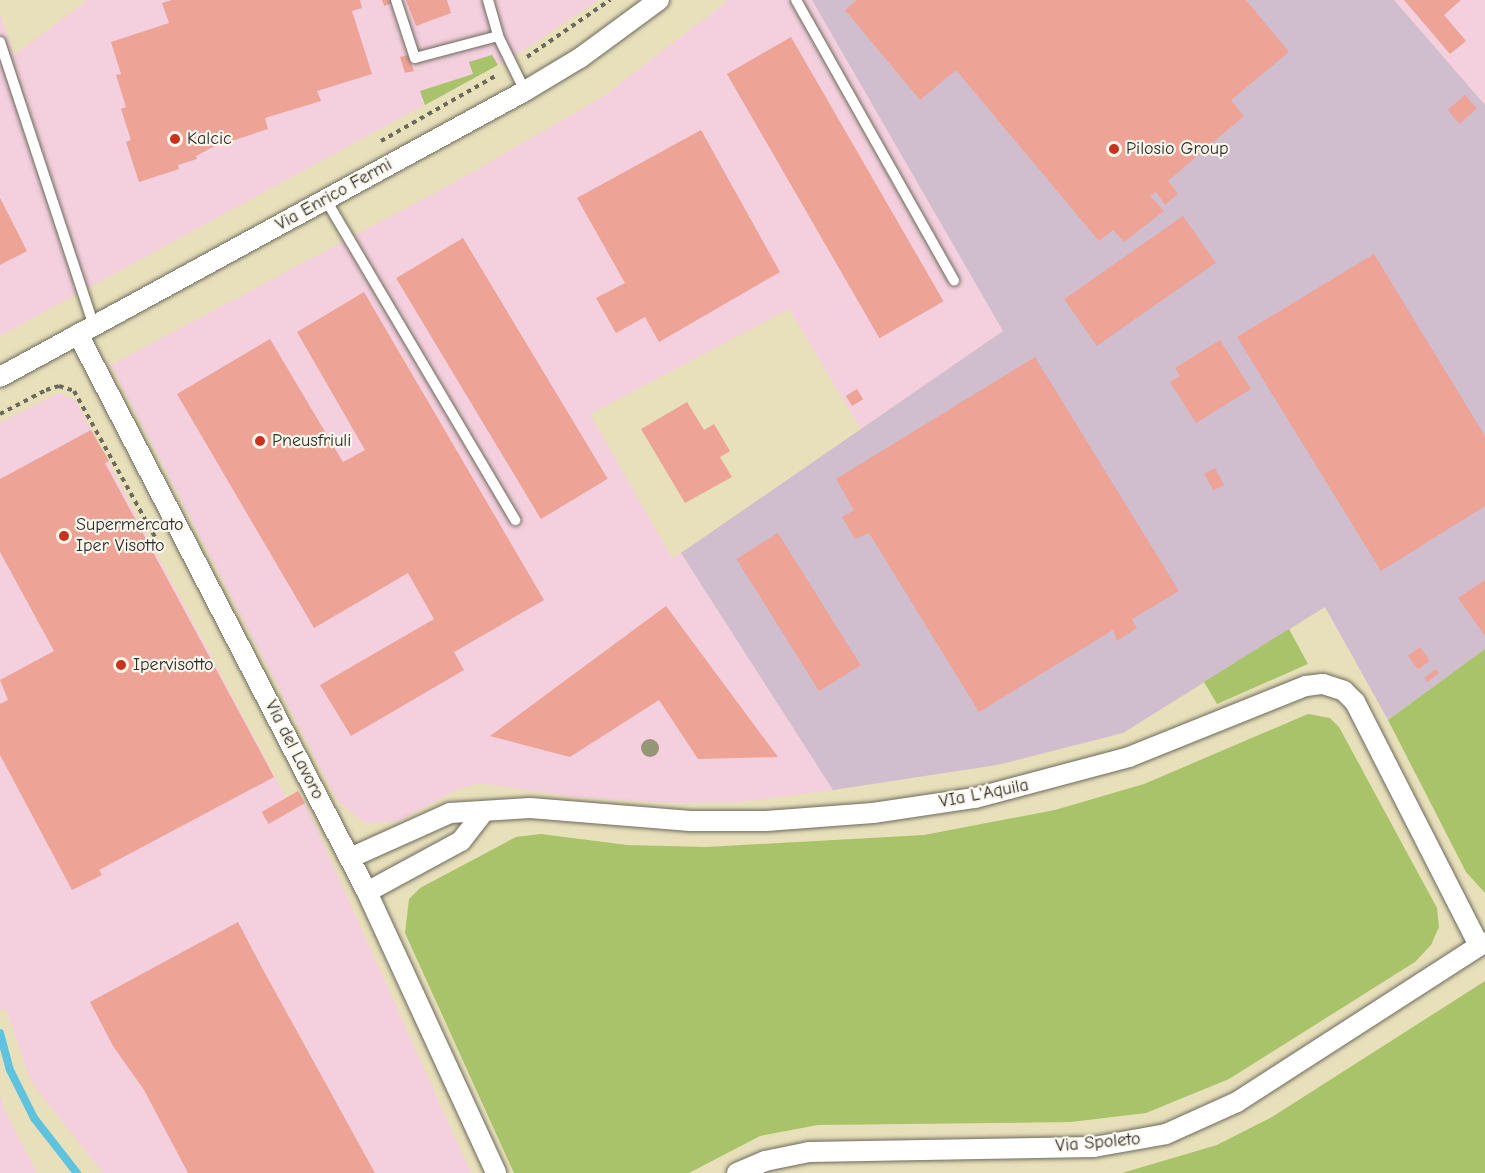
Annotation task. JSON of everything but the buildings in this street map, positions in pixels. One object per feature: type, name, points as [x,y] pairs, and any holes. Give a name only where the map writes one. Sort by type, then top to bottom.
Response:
[{"type":"street","name":"Via Enrico Fermi","points":[[0,377],[525,91],[580,58],[659,0]]},
{"type":"street","name":"Via del Lavoro","points":[[86,330],[368,892],[496,1173]]},
{"type":"street","name":"VIa L'Aquila","points":[[350,858],[450,813],[483,813],[530,808],[690,821],[766,821],[873,813],[964,800],[1128,757],[1306,686],[1323,684],[1344,691],[1355,702],[1403,799]]},
{"type":"street","name":"Via Spoleto","points":[[738,1173],[765,1161],[809,1152],[1094,1147],[1166,1134],[1237,1102],[1482,943],[1403,799]]},
{"type":"street","points":[[368,892],[461,841],[483,813]]},
{"type":"lane","points":[[396,0],[415,58],[498,36]]},
{"type":"lane","points":[[488,0],[498,36],[525,91]]},
{"type":"lane","points":[[796,0],[954,280]]},
{"type":"lane","points":[[0,42],[86,330]]},
{"type":"lane","points":[[326,200],[515,520]]},
{"type":"path","points":[[0,414],[46,390],[59,386],[74,391],[161,549]]},
{"type":"shaded area","points":[[88,0],[598,0],[521,52],[0,336],[0,14],[14,55]]},
{"type":"shaded area","points":[[729,0],[812,0],[1003,331],[861,429],[789,309],[590,414],[672,558],[681,553],[833,790],[742,802],[671,803],[576,797],[479,783],[456,790],[399,821],[365,823],[340,803],[332,790],[111,365],[459,180],[604,96]]},
{"type":"shaded area","points":[[812,0],[1394,0],[1485,105],[1485,649],[1388,720],[1325,607],[1123,733],[997,765],[833,790],[681,553],[1003,331]]},
{"type":"shaded area","points":[[1394,0],[1485,0],[1485,105]]},
{"type":"shaded area","points":[[59,393],[76,401],[286,798],[298,791],[305,803],[471,1173],[103,1173],[31,1082],[6,1009],[0,1010],[0,423]]},
{"type":"shaded area","points":[[0,1096],[6,1113],[37,1173],[0,1173]]},
{"type":"green space","points":[[492,55],[498,65],[425,105],[420,91],[473,74],[469,62]]},
{"type":"green space","points":[[1289,629],[1308,664],[1217,704],[1204,682]]},
{"type":"green space","points":[[1485,649],[1485,893],[1466,872],[1388,720]]},
{"type":"green space","points":[[1308,714],[1330,718],[1339,727],[1437,908],[1439,927],[1431,945],[1415,962],[1229,1079],[1146,1113],[1071,1122],[818,1125],[760,1136],[689,1173],[514,1173],[405,933],[409,899],[420,888],[516,837],[541,834],[627,845],[706,847],[924,835],[1055,810],[1144,784]]},
{"type":"green space","points":[[1485,981],[1485,1173],[1122,1173],[1217,1145],[1272,1117]]},
{"type":"waterway","points":[[0,1033],[10,1070],[34,1118],[77,1173]]},
{"type":"place","name":"Kalcic","points":[[175,139]]},
{"type":"place","name":"Pilosio Group","points":[[1114,149]]},
{"type":"place","name":"Pneusfriuli","points":[[260,441]]},
{"type":"place","name":"Supermercato Iper Visotto","points":[[64,536]]},
{"type":"place","name":"Ipervisotto","points":[[121,665]]}]
